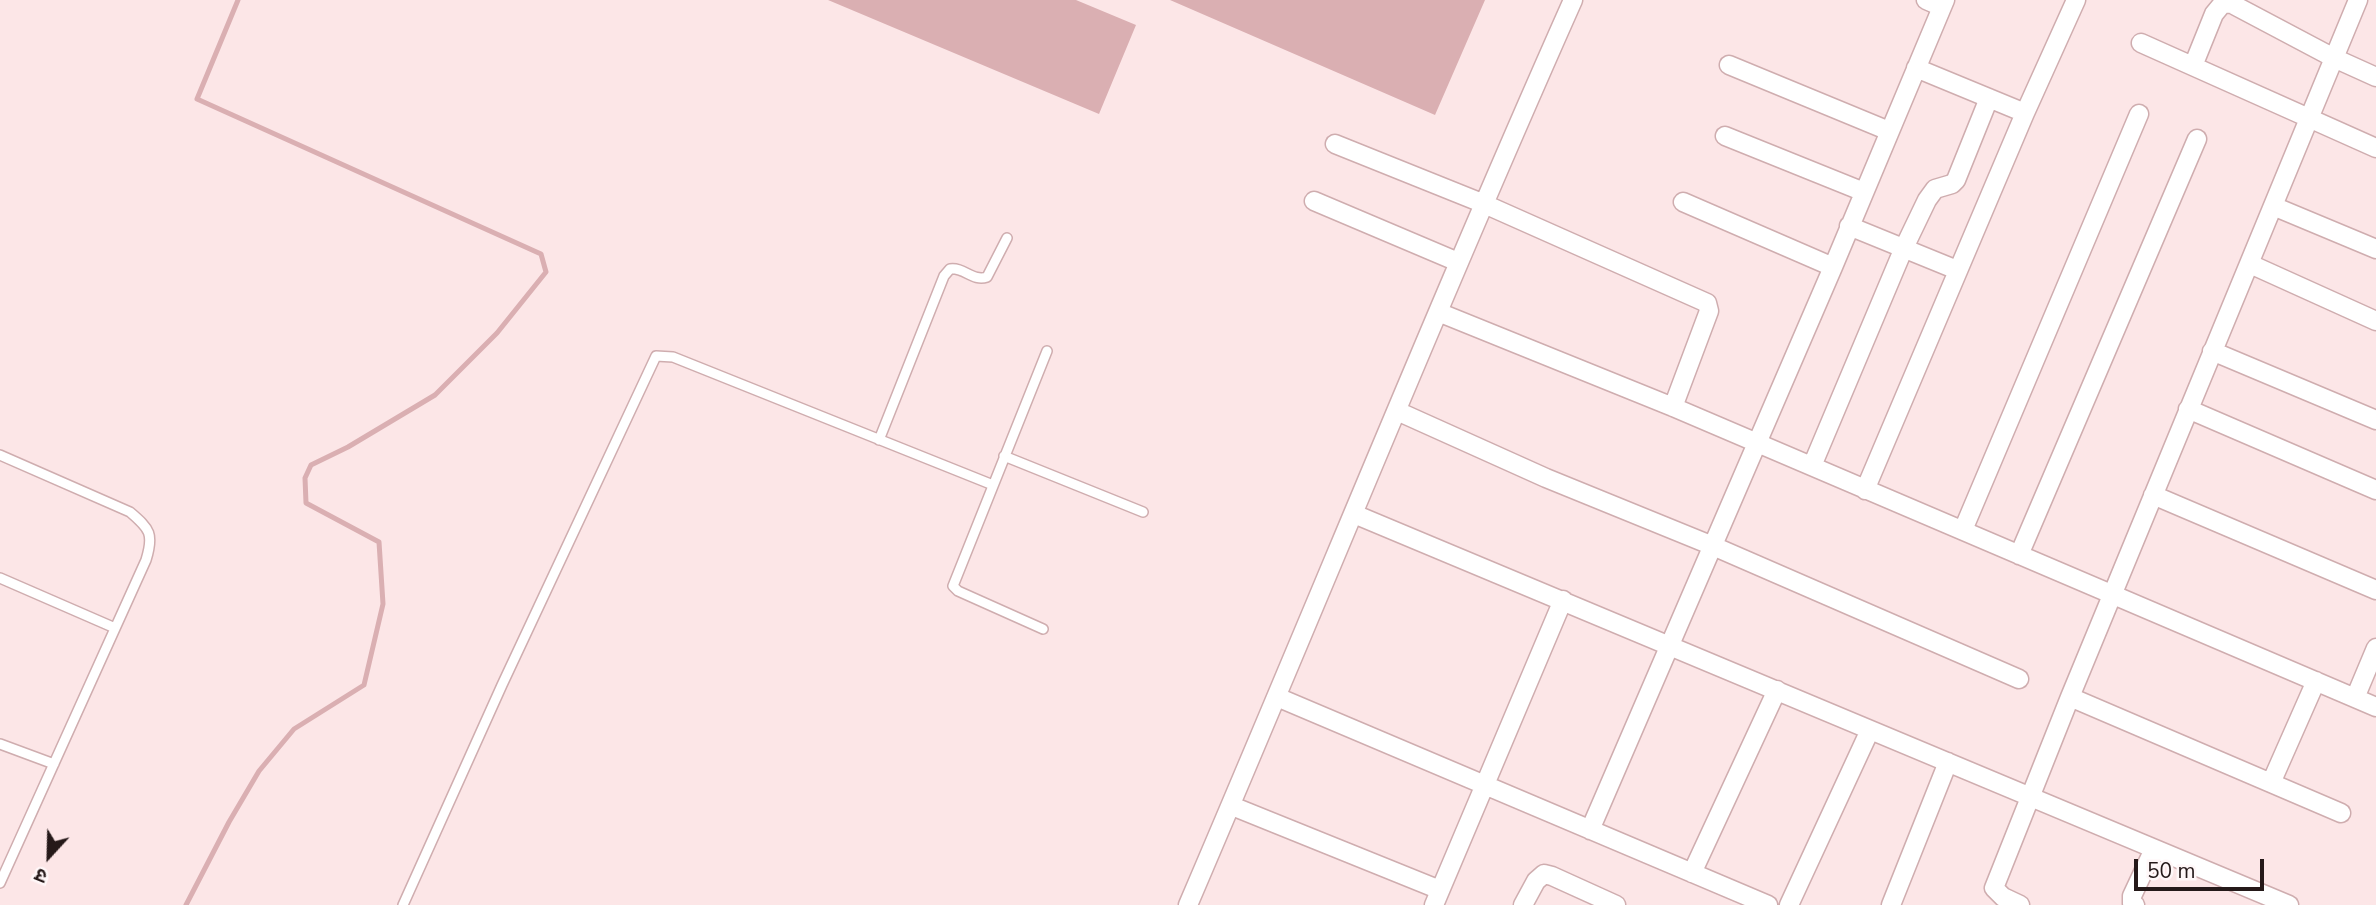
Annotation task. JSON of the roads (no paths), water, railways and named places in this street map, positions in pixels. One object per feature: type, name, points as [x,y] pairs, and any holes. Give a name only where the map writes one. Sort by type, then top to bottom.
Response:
[{"type":"street","points":[[1188,905],[1232,806],[1482,203],[1573,0]]},
{"type":"street","points":[[1865,489],[1957,270],[2076,0]]},
{"type":"street","points":[[2020,905],[2003,897],[1994,888],[2070,697],[2358,0]]},
{"type":"street","points":[[1590,830],[1833,267],[1916,68],[1937,2]]},
{"type":"street","points":[[2193,66],[2214,14],[2223,3],[2232,4],[2376,77]]},
{"type":"street","points":[[2141,43],[2376,148]]},
{"type":"street","points":[[1729,65],[1889,131]]},
{"type":"street","points":[[1916,68],[2025,113]]},
{"type":"street","points":[[1812,466],[1903,250],[1931,192],[1956,180],[1989,98]]},
{"type":"street","points":[[1963,530],[2139,114]]},
{"type":"street","points":[[1725,136],[1864,192]]},
{"type":"street","points":[[2019,555],[2197,139]]},
{"type":"street","points":[[1335,144],[1482,203],[1707,303],[1707,318],[1673,407]]},
{"type":"street","points":[[1314,201],[1458,262]]},
{"type":"street","points":[[1683,202],[1833,267]]},
{"type":"street","points":[[2273,206],[2376,249]]},
{"type":"street","points":[[1849,226],[1957,270]]},
{"type":"street","points":[[2250,264],[2376,321]]},
{"type":"street","points":[[1437,312],[1673,407],[2376,707]]},
{"type":"street","points":[[2212,351],[2376,420]]},
{"type":"street","points":[[2188,410],[2376,490]]},
{"type":"street","points":[[1397,411],[1546,478],[1713,546],[2019,679]]},
{"type":"street","points":[[2153,495],[2376,590]]},
{"type":"street","points":[[1354,514],[2289,905]]},
{"type":"street","points":[[1232,806],[1437,897],[1563,600]]},
{"type":"street","points":[[2355,698],[2376,648]]},
{"type":"street","points":[[2271,783],[2316,681]]},
{"type":"street","points":[[1692,873],[1777,690]]},
{"type":"street","points":[[1277,696],[1768,905]]},
{"type":"street","points":[[2070,697],[2341,813]]},
{"type":"street","points":[[1789,905],[1870,730]]},
{"type":"street","points":[[1891,905],[1948,762]]},
{"type":"street","points":[[2135,905],[2132,903],[2132,897],[2154,849]]},
{"type":"street","points":[[1523,905],[1536,881],[1544,874],[1616,905]]},
{"type":"lane","points":[[879,440],[944,276],[950,269],[957,268],[978,279],[987,277],[1007,238]]},
{"type":"lane","points":[[1043,628],[958,591],[953,586],[1047,351]]},
{"type":"lane","points":[[403,905],[502,685],[656,356],[673,357],[993,485]]},
{"type":"lane","points":[[0,455],[130,512],[148,527],[151,543],[146,560],[0,883]]},
{"type":"lane","points":[[1004,456],[1143,512]]},
{"type":"lane","points":[[0,578],[115,628]]},
{"type":"lane","points":[[0,744],[54,764]]},
{"type":"waterway","points":[[186,905],[259,771],[294,729],[364,685],[383,604],[379,542],[306,503],[305,478],[311,465],[348,447],[435,395],[497,333],[546,272],[541,254],[197,99],[238,0]]}]
